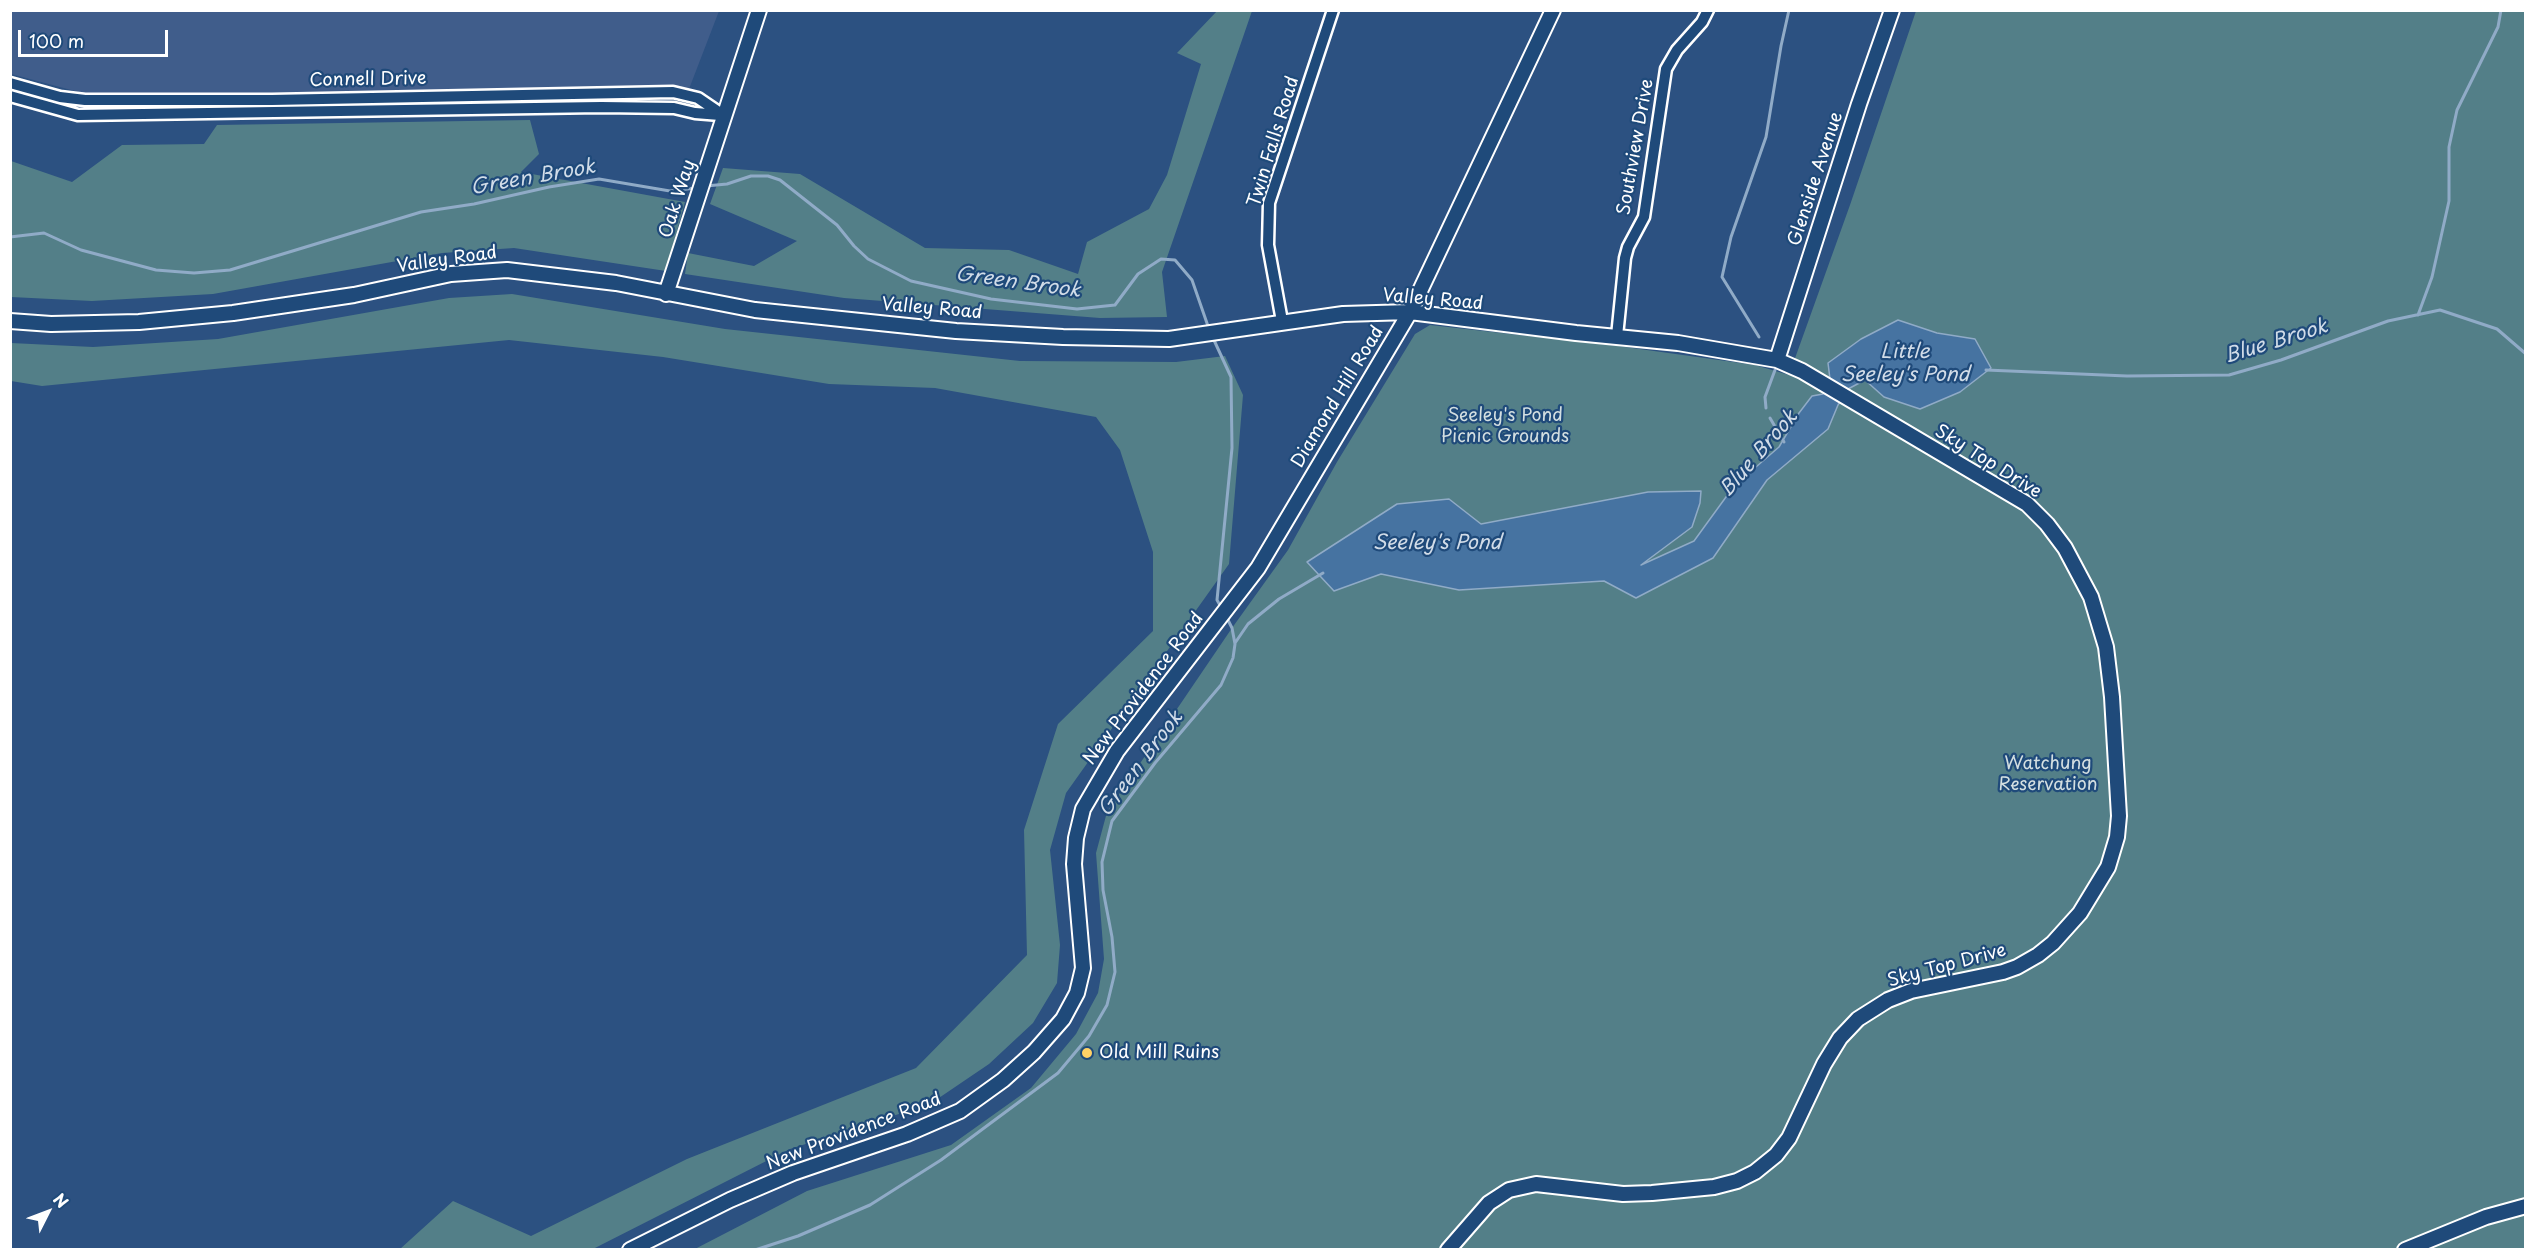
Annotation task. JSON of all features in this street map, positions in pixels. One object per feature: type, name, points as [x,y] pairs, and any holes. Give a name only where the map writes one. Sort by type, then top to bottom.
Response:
[{"type":"main road","points":[[723,116],[759,10]]},
{"type":"main road","name":"Diamond Hill Road","points":[[1234,600],[1272,546],[1410,312],[1552,10]]},
{"type":"main road","name":"Glenside Avenue","points":[[1777,360],[1859,104],[1892,10]]},
{"type":"main road","name":"Oak Way","points":[[666,294],[723,116]]},
{"type":"main road","name":"Valley Road","points":[[10,321],[51,324],[139,322],[233,313],[354,295],[423,279],[485,270],[530,271],[616,283],[755,310],[956,331],[1063,337],[1169,339],[1342,314],[1410,312],[1678,343],[1777,360],[1844,396]]},
{"type":"main road","name":"Sky Top Drive","points":[[1448,1250],[1489,1203],[1509,1190],[1536,1184],[1623,1194],[1652,1193],[1714,1187],[1737,1181],[1755,1172],[1776,1155],[1789,1138],[1824,1064],[1840,1038],[1858,1019],[1888,1000],[1911,991],[2003,972],[2038,955],[2073,921],[2093,894],[2108,867],[2115,845],[2119,816],[2112,696],[2106,647],[2098,618],[2078,570],[2047,524],[2027,504],[1844,396]]},
{"type":"main road","name":"New Providence Road","points":[[630,1250],[729,1200],[782,1177],[907,1134],[953,1114],[1003,1080],[1044,1041],[1072,1005],[1083,968],[1074,864],[1076,838],[1083,808],[1117,751],[1234,600]]},
{"type":"main road","points":[[2405,1250],[2486,1217],[2526,1206]]},
{"type":"street","name":"Twin Falls Road","points":[[1282,321],[1268,245],[1269,203],[1333,10]]},
{"type":"street","name":"Southview Drive","points":[[1617,336],[1625,258],[1628,247],[1644,217],[1666,69],[1677,50],[1702,22],[1708,10]]},
{"type":"street","name":"Connell Drive","points":[[10,83],[60,97],[85,100],[284,100],[673,92],[698,98],[723,116]]},
{"type":"street","name":"Connell Drive","points":[[10,96],[78,115],[622,107],[674,108],[723,116]]},
{"type":"shaded area","points":[[10,11],[719,11],[689,89],[90,95],[11,74]]},
{"type":"green space","points":[[1218,10],[1252,11],[1162,272],[1167,317],[1100,318],[844,298],[685,274],[688,253],[754,266],[797,241],[710,204],[723,168],[800,174],[925,248],[1009,250],[1078,274],[1087,242],[1149,209],[1167,175],[1201,64],[1177,53]]},
{"type":"green space","name":"Watchung Reservation","points":[[1916,11],[2525,11],[2525,1249],[693,1250],[807,1191],[951,1145],[1031,1088],[1076,1034],[1098,993],[1104,959],[1096,853],[1107,812],[1288,550],[1337,462],[1415,334],[1430,325],[1618,346],[1755,365],[1789,375]]},
{"type":"green space","points":[[530,120],[539,154],[521,172],[685,202],[666,271],[514,248],[442,253],[213,294],[92,301],[11,297],[11,161],[72,182],[122,145],[204,144],[217,125]]},
{"type":"green space","points":[[512,294],[725,329],[1020,361],[1176,362],[1225,356],[1243,395],[1229,564],[1066,793],[1050,850],[1060,945],[1057,983],[1033,1023],[989,1064],[930,1104],[790,1149],[593,1249],[400,1249],[453,1201],[531,1236],[687,1159],[916,1068],[1027,955],[1024,830],[1058,724],[1153,631],[1153,552],[1120,450],[1096,417],[935,388],[829,384],[663,357],[509,340],[42,386],[11,381],[11,343],[93,347],[218,339],[449,298]]},
{"type":"water","name":"Seeley's Pond","points":[[1898,320],[1937,333],[1975,339],[1991,368],[1960,392],[1920,409],[1884,397],[1865,380],[1848,389],[1828,429],[1767,480],[1713,558],[1636,598],[1604,581],[1459,590],[1381,574],[1334,591],[1307,562],[1397,504],[1449,499],[1481,524],[1648,492],[1701,491],[1700,503],[1692,527],[1641,565],[1694,541],[1734,486],[1779,447],[1812,396],[1823,394],[1830,379],[1828,363],[1861,339]]},
{"type":"waterway","points":[[1759,337],[1722,277],[1731,237],[1766,137],[1789,10]]},
{"type":"waterway","points":[[2418,315],[2432,277],[2449,201],[2449,147],[2457,110],[2498,27],[2501,10]]},
{"type":"waterway","name":"Green Brook","points":[[706,186],[727,184],[751,176],[768,176],[780,180],[837,225],[868,259],[911,281],[991,299],[1077,309],[1115,305],[1138,274],[1161,259],[1175,260],[1192,280],[1209,329]]},
{"type":"waterway","name":"Green Brook","points":[[10,237],[44,233],[81,250],[156,270],[194,273],[230,270],[421,212],[474,204],[549,187],[599,179],[670,191],[696,188]]},
{"type":"waterway","name":"Blue Brook","points":[[1986,370],[2127,376],[2229,375],[2281,360],[2388,321],[2440,310],[2497,329],[2526,354]]},
{"type":"waterway","name":"Green Brook","points":[[1213,338],[1231,377],[1232,448],[1217,600],[1221,607]]},
{"type":"waterway","points":[[1766,408],[1765,397],[1775,370]]},
{"type":"waterway","points":[[1770,418],[1784,442]]},
{"type":"waterway","name":"Blue Brook","points":[[1235,643],[1248,624],[1279,599],[1323,573]]},
{"type":"waterway","name":"Green Brook","points":[[755,1250],[798,1236],[870,1205],[941,1160],[1058,1073],[1089,1036],[1107,1005],[1115,972],[1112,937],[1103,890],[1102,862],[1112,821],[1155,763],[1221,685],[1233,658],[1235,644],[1232,628],[1226,616]]},
{"type":"place","name":"Old Mill Ruins","points":[[1087,1053]]},
{"type":"water label","name":"Little Seeley's Pond","points":[[1905,364]]},
{"type":"park label","name":"Seeley's Pond Picnic Grounds","points":[[1505,426]]}]
